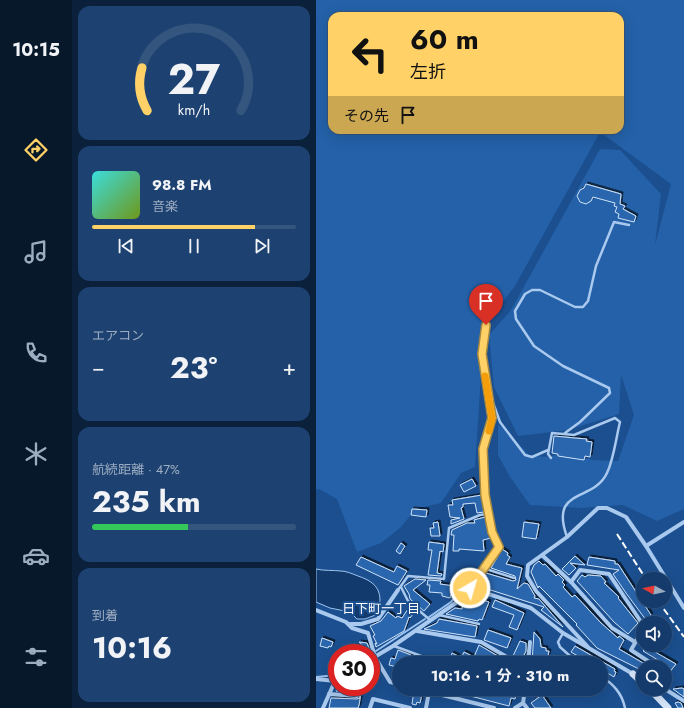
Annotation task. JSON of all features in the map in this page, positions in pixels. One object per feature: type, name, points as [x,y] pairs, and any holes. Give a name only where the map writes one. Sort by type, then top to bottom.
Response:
[{"type":"street","points":[[380,654],[460,600],[485,569],[499,547],[492,532],[487,514],[483,456],[484,441],[492,418],[482,354],[486,325]]},
{"type":"street","points":[[588,647],[536,591],[527,576],[528,565],[543,556],[567,537],[598,508],[607,508],[626,517],[646,546],[684,608]]},
{"type":"street","points":[[646,546],[684,522]]},
{"type":"street","points":[[543,556],[571,582],[612,628],[635,642],[631,650],[646,660]]},
{"type":"street","points":[[571,582],[580,570],[609,574],[637,616]]},
{"type":"street","points":[[316,610],[350,624],[361,624],[378,619],[400,588]]},
{"type":"street","points":[[470,588],[531,608],[563,633],[636,675]]},
{"type":"street","points":[[350,624],[352,628],[368,634],[370,644]]},
{"type":"street","points":[[416,630],[481,642],[504,656]]},
{"type":"street","points":[[529,656],[530,642]]},
{"type":"street","points":[[380,668],[390,682],[392,682]]},
{"type":"street","points":[[633,674],[636,677]]},
{"type":"street","points":[[316,679],[328,680]]},
{"type":"street","points":[[672,693],[684,701]]},
{"type":"street","points":[[323,708],[328,696]]},
{"type":"street","points":[[426,708],[428,696]]},
{"type":"street","points":[[445,696],[494,708]]},
{"type":"street","points":[[524,696],[524,703],[527,708]]},
{"type":"street","points":[[657,696],[668,708]]},
{"type":"street","points":[[370,708],[373,699],[410,708]]},
{"type":"street","points":[[518,708],[524,703]]},
{"type":"lane","points":[[565,433],[580,422],[610,394],[608,388],[563,366],[534,346],[516,319],[515,311],[525,294],[532,290],[540,290],[575,307],[583,307],[588,301],[596,266],[614,222],[629,224]]},
{"type":"lane","points":[[488,386],[500,422],[525,455],[532,456],[549,450]]},
{"type":"lane","points":[[551,458],[548,454],[552,433],[574,435],[615,418],[620,422],[607,473],[600,483],[566,504],[562,512],[562,523],[567,537]]},
{"type":"lane","points":[[430,621],[408,601],[400,588],[408,576],[444,579],[449,528],[480,515],[487,514]]},
{"type":"lane","points":[[485,569],[514,578]]},
{"type":"lane","points":[[439,615],[479,624]]},
{"type":"lane","points":[[563,633],[558,642],[571,656]]},
{"type":"lane","points":[[393,646],[421,656]]},
{"type":"lane","points":[[608,680],[612,683],[622,697],[625,708]]},
{"type":"shaded area","points":[[316,0],[684,0],[684,509],[657,521],[623,505],[581,508],[530,505],[510,477],[498,455],[498,425],[504,428],[530,456],[550,457],[562,452],[593,460],[618,461],[634,415],[621,375],[619,414],[568,430],[518,436],[494,387],[489,335],[511,310],[600,149],[620,150],[661,194],[655,245],[671,184],[603,134],[624,134],[624,12],[328,12],[328,134],[599,134],[515,286],[501,304],[481,325],[481,376],[475,467],[461,473],[441,503],[416,509],[400,528],[381,543],[357,552],[337,499],[319,489],[316,490]]},
{"type":"shaded area","points":[[316,569],[345,572],[371,582],[378,590],[380,600],[378,614],[365,619],[357,619],[350,612],[330,608],[316,602]]},
{"type":"building","points":[[586,184],[621,194],[620,204],[625,206],[623,209],[636,216],[634,222],[618,218],[619,214],[615,212],[617,207],[614,206],[615,203],[593,197],[591,201],[586,204],[580,202],[577,196]]},
{"type":"building","points":[[554,436],[587,439],[586,441],[592,442],[590,457],[585,456],[584,460],[558,456],[558,454],[552,453]]},
{"type":"building","points":[[472,479],[476,486],[464,492],[460,485]]},
{"type":"building","points":[[482,495],[484,512],[477,513],[475,503],[463,504],[463,507],[461,508],[464,519],[451,524],[451,520],[460,518],[450,517],[448,505],[453,505],[452,500]]},
{"type":"building","points":[[412,509],[427,510],[426,517],[411,515]]},
{"type":"building","points":[[485,517],[491,538],[483,540],[484,551],[459,549],[459,551],[453,551],[454,535],[451,535],[452,530],[467,523],[475,523],[474,520]]},
{"type":"building","points":[[438,522],[440,536],[431,536],[430,528],[434,528],[433,523]]},
{"type":"building","points":[[524,522],[539,524],[536,539],[522,537]]},
{"type":"building","points":[[429,542],[444,544],[443,552],[440,551],[437,573],[442,574],[441,576],[428,575],[432,550],[428,550]]},
{"type":"building","points":[[401,543],[405,546],[400,554],[396,551]]},
{"type":"building","points":[[502,549],[508,553],[507,555],[510,557],[506,564],[522,568],[517,589],[524,583],[528,584],[535,596],[534,598],[539,599],[563,627],[541,610],[544,607],[478,586],[486,573],[513,581],[516,580],[515,576],[491,568]]},
{"type":"building","points":[[575,556],[585,565],[570,563],[576,568],[569,575],[562,569]]},
{"type":"building","points":[[361,557],[394,572],[397,566],[407,571],[398,585],[356,565]]},
{"type":"building","points":[[589,557],[615,561],[615,564],[618,564],[636,592],[636,606],[613,574],[619,570],[587,565]]},
{"type":"building","points":[[539,561],[543,565],[545,564],[556,576],[558,574],[564,580],[562,582],[565,585],[563,587],[572,597],[575,595],[601,623],[618,638],[619,636],[624,640],[619,649],[638,660],[636,660],[636,668],[597,648],[576,625],[577,624],[539,586],[538,588],[531,572],[534,565]]},
{"type":"building","points":[[582,575],[585,577],[588,575],[601,576],[606,582],[604,583],[619,597],[618,598],[636,620],[636,625],[628,634],[614,622],[577,581]]},
{"type":"building","points":[[415,579],[426,580],[413,590],[430,604],[424,611],[410,599],[404,586]]},
{"type":"building","points":[[428,580],[441,581],[440,584],[454,586],[450,598],[442,596],[442,593],[429,592],[430,585],[427,585]]},
{"type":"building","points":[[470,594],[480,596],[479,599],[489,602],[482,620],[479,619],[478,621],[446,614],[455,608],[462,609],[463,604],[465,604]]},
{"type":"building","points":[[495,600],[524,613],[517,630],[509,627],[514,615],[492,607]]},
{"type":"building","points":[[410,606],[415,611],[410,618],[409,617],[404,631],[380,645],[377,644],[373,636],[375,635],[370,626],[381,621],[388,612],[396,618],[397,616],[402,618]]},
{"type":"building","points":[[637,608],[646,608],[651,615],[643,616]]},
{"type":"building","points":[[439,619],[477,626],[475,637],[424,629],[437,623]]},
{"type":"building","points":[[488,630],[511,638],[507,648],[484,640]]},
{"type":"building","points":[[534,632],[540,639],[541,647],[546,648],[546,651],[549,651],[548,656],[532,656]]},
{"type":"building","points":[[322,638],[333,642],[332,644],[328,644],[328,648],[320,646]]},
{"type":"building","points":[[520,641],[526,643],[526,651],[524,656],[513,656]]},
{"type":"building","points":[[479,645],[498,656],[474,656]]},
{"type":"building","points":[[575,646],[592,656],[578,656],[571,652]]},
{"type":"building","points":[[398,650],[411,655],[411,656],[396,656]]},
{"type":"building","points":[[464,652],[472,656],[462,656]]},
{"type":"building","points":[[645,652],[655,652],[669,660],[658,660]]},
{"type":"building","points":[[452,653],[458,656],[451,656]]},
{"type":"building","points":[[392,658],[392,666],[389,665]]},
{"type":"building","points":[[672,662],[676,664],[672,669]]},
{"type":"building","points":[[608,665],[615,669],[614,671],[616,672],[614,677],[608,673]]},
{"type":"building","points":[[673,689],[684,689],[684,697]]},
{"type":"building","points":[[359,696],[360,696],[358,708],[329,708],[331,698],[360,698]]},
{"type":"building","points":[[413,696],[422,696],[420,703],[417,702],[416,705],[412,704]]},
{"type":"building","points":[[470,696],[516,696],[515,699],[511,698],[509,706]]},
{"type":"building","points":[[543,696],[551,708],[535,708],[531,703]]},
{"type":"building","points":[[675,703],[681,703],[683,708],[678,708]]},
{"type":"waterway","points":[[429,617],[451,602],[461,590]]},
{"type":"waterway","points":[[380,648],[425,619]]},
{"type":"waterway","points":[[316,677],[328,676]]},
{"type":"railway","points":[[617,534],[641,572]]},
{"type":"railway","points":[[663,608],[684,637]]},
{"type":"slow traffic","points":[[485,376],[488,386],[492,418],[489,431]]},
{"type":"district","name":"日下町一丁目","points":[[381,608]]},
{"type":"route","points":[[470,588],[485,569],[499,547],[492,532],[487,514],[485,495],[483,449],[484,441],[492,418],[482,354],[486,325]]}]
